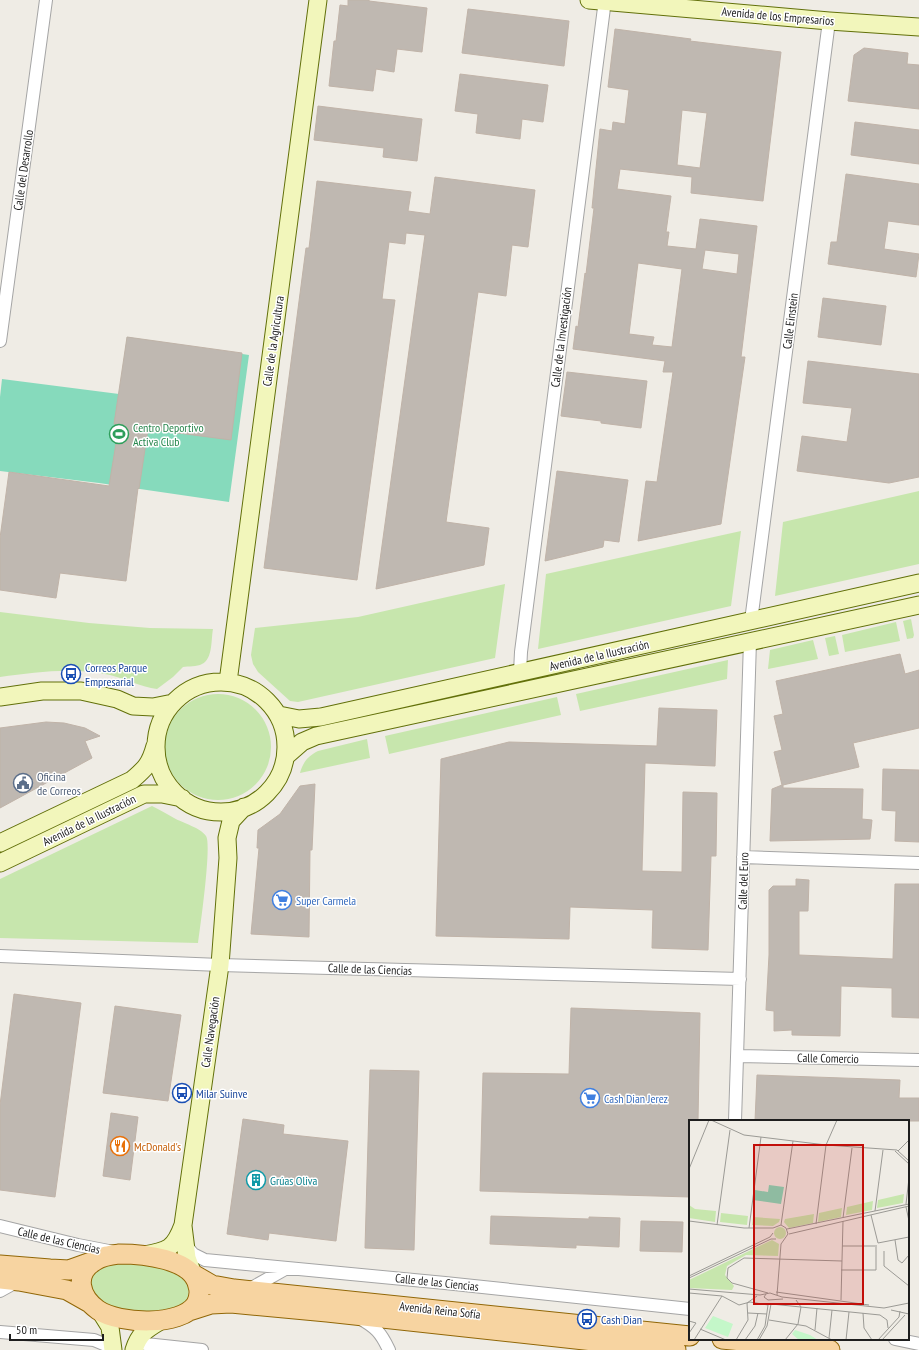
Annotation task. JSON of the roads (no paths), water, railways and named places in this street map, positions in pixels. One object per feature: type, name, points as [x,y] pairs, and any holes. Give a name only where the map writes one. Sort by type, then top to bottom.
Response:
[{"type":"main road","points":[[0,1265],[69,1270],[108,1256],[119,1254],[144,1255],[170,1261],[182,1266],[193,1274],[197,1281],[199,1293],[197,1302],[189,1311],[178,1317],[162,1320],[130,1319],[114,1316],[95,1307],[67,1290],[0,1279]]},
{"type":"main road","points":[[94,1261],[86,1269],[81,1280],[82,1290],[95,1307]]},
{"type":"main road","name":"Avenida Reina Sofía","points":[[193,1274],[212,1285],[247,1290],[689,1336]]},
{"type":"main road","name":"Avenida Reina Sofía","points":[[189,1311],[210,1304],[231,1303],[676,1350]]},
{"type":"main road","points":[[732,1340],[830,1350]]},
{"type":"street","name":"Calle del Desarrollo","points":[[0,341],[46,0]]},
{"type":"street","name":"Calle de la Agricultura","points":[[228,682],[318,0]]},
{"type":"street","name":"Avenida de los Empresarios","points":[[599,1],[828,21],[919,27]]},
{"type":"street","name":"Calle de la Investigación","points":[[520,672],[521,652],[599,1]]},
{"type":"street","name":"Calle Einstein","points":[[751,621],[828,21]]},
{"type":"street","name":"Avenida de la Ilustración","points":[[278,715],[299,719],[320,717],[919,584]]},
{"type":"street","name":"Avenida de la Ilustración","points":[[286,756],[302,742],[316,736],[919,604]]},
{"type":"street","name":"Calle del Euro","points":[[735,1120],[750,641]]},
{"type":"street","points":[[0,697],[42,692],[81,691],[117,699],[133,706],[148,720],[156,741],[157,759],[164,778],[170,787],[191,804],[206,810],[226,811],[244,807],[263,797],[277,781],[286,756],[286,735],[278,715],[272,705],[254,690],[228,682],[210,682],[188,690],[173,703],[163,718],[156,741]]},
{"type":"street","points":[[133,706],[153,707],[173,703]]},
{"type":"street","name":"Avenida de la Ilustración","points":[[0,843],[132,780],[144,771],[152,760],[156,741]]},
{"type":"street","name":"Avenida de la Ilustración","points":[[0,863],[144,794],[162,794],[182,798]]},
{"type":"street","name":"Calle Navegación","points":[[183,1225],[220,965],[228,858],[227,838],[231,821],[244,807]]},
{"type":"street","name":"Calle Navegación","points":[[206,810],[220,822],[227,838]]},
{"type":"street","points":[[743,857],[919,863]]},
{"type":"street","name":"Calle de las Ciencias","points":[[0,956],[220,965],[740,979]]},
{"type":"street","name":"Calle Comercio","points":[[737,1056],[919,1060]]},
{"type":"street","points":[[183,1225],[187,1258],[193,1274]]},
{"type":"street","points":[[144,1255],[168,1249],[177,1240],[183,1225]]},
{"type":"street","name":"Calle de las Ciencias","points":[[0,1226],[119,1254]]},
{"type":"street","name":"Calle de las Ciencias","points":[[185,1244],[193,1254],[205,1260],[689,1309]]},
{"type":"street","points":[[247,1290],[286,1268]]},
{"type":"street","points":[[0,1291],[19,1281]]},
{"type":"street","points":[[95,1307],[110,1327],[114,1350]]},
{"type":"street","points":[[355,1316],[372,1325],[381,1335],[389,1350]]},
{"type":"street","points":[[162,1320],[143,1331],[135,1347],[202,1350]]},
{"type":"street","points":[[0,1332],[94,1340],[106,1345],[110,1350]]},
{"type":"street","points":[[900,1340],[919,1344]]},
{"type":"place","name":"Centro Deportivo Activa Club","points":[[119,434]]},
{"type":"place","name":"Correos Parque Empresarial","points":[[71,674]]},
{"type":"place","name":"Oficina de Correos","points":[[23,783]]},
{"type":"place","name":"Super Carmela","points":[[282,900]]},
{"type":"place","name":"Milar Suinve","points":[[182,1093]]},
{"type":"place","name":"Cash Dian Jerez","points":[[590,1098]]},
{"type":"place","name":"McDonald's","points":[[120,1146]]},
{"type":"place","name":"Grúas Oliva","points":[[256,1180]]},
{"type":"place","name":"Cash Dian","points":[[587,1319]]}]
